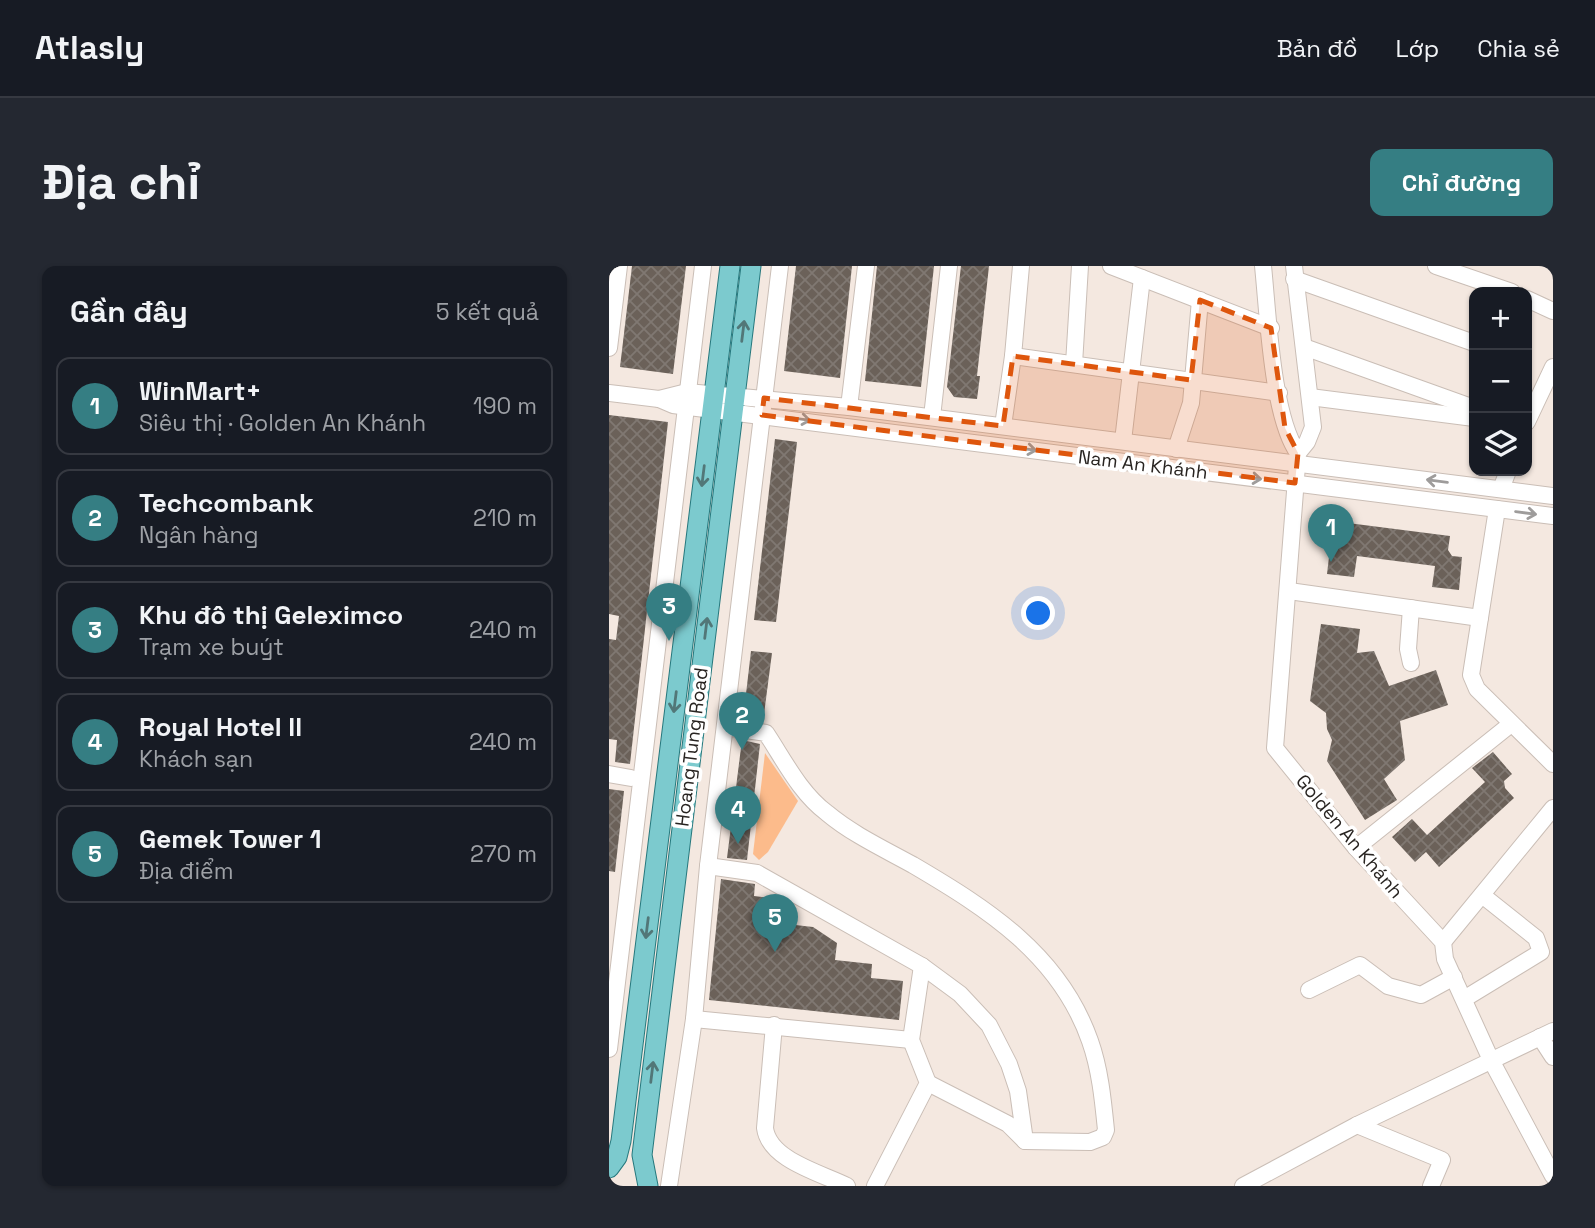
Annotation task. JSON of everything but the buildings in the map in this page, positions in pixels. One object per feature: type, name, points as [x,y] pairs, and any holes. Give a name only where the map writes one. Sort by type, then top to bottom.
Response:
[{"type":"main road","name":"Hoang Tung Road","points":[[609,1168],[620,1149],[730,266]]},
{"type":"main road","name":"Hoang Tung Road","points":[[648,1186],[642,1155],[751,266]]},
{"type":"street","points":[[609,348],[612,299],[619,266]]},
{"type":"street","points":[[609,1049],[703,266]]},
{"type":"street","points":[[669,1186],[694,1019],[708,866],[780,266]]},
{"type":"street","points":[[849,407],[866,266]]},
{"type":"street","points":[[932,417],[949,266]]},
{"type":"street","points":[[1003,426],[1013,356],[1021,266]]},
{"type":"street","points":[[1073,364],[1080,266]]},
{"type":"street","points":[[1111,266],[1271,328]]},
{"type":"street","points":[[1263,266],[1285,428],[1298,458]]},
{"type":"street","points":[[1436,266],[1497,287]]},
{"type":"street","points":[[1294,273],[1469,341]]},
{"type":"street","name":"Golden An Khánh","points":[[1294,273],[1313,427],[1298,458],[1295,483],[1289,591],[1275,748],[1356,848],[1443,943],[1445,959],[1491,1060],[1553,1176]]},
{"type":"street","points":[[1123,441],[1142,278]]},
{"type":"street","points":[[1176,449],[1191,403],[1200,300]]},
{"type":"street","points":[[1532,301],[1553,311]]},
{"type":"street","points":[[1304,347],[1469,405]]},
{"type":"street","points":[[1013,356],[1279,393]]},
{"type":"street","points":[[1531,413],[1553,367]]},
{"type":"street","name":"Nam An Khánh","points":[[609,393],[763,406],[849,407],[895,412],[1176,449],[1298,458],[1553,496]]},
{"type":"street","points":[[1310,397],[1469,417]]},
{"type":"street","name":"Nam An Khánh","points":[[763,406],[893,432],[1553,516]]},
{"type":"street","points":[[893,432],[895,412]]},
{"type":"street","points":[[1501,489],[1506,476]]},
{"type":"street","points":[[1497,509],[1471,675],[1477,689],[1553,764]]},
{"type":"street","points":[[1289,591],[1480,618]]},
{"type":"street","points":[[1411,608],[1408,649],[1411,663]]},
{"type":"street","points":[[1356,848],[1511,724]]},
{"type":"street","points":[[725,727],[766,733],[799,782],[826,813],[968,897],[1013,930],[1044,959],[1071,1000],[1090,1041],[1106,1130],[1103,1137],[1090,1142],[1025,1141],[1008,1124],[928,1083],[911,1040],[922,966]]},
{"type":"street","points":[[609,774],[631,778]]},
{"type":"street","points":[[1443,943],[1552,811]]},
{"type":"street","points":[[708,866],[757,873],[922,966],[960,994],[989,1025],[1014,1076],[1025,1141]]},
{"type":"street","points":[[1464,999],[1541,953],[1536,937],[1482,895]]},
{"type":"street","points":[[1308,990],[1360,965],[1388,986],[1422,995],[1454,977]]},
{"type":"street","points":[[694,1019],[911,1040]]},
{"type":"street","points":[[774,1025],[765,1128],[768,1141],[776,1152],[847,1186]]},
{"type":"street","points":[[1243,1186],[1357,1125],[1547,1034],[1553,1057]]},
{"type":"street","points":[[875,1186],[928,1083]]},
{"type":"street","points":[[1357,1125],[1442,1160],[1431,1186]]},
{"type":"highlighted area","points":[[1200,300],[1271,328],[1285,428],[1298,453],[1295,483],[762,415],[764,398],[1003,426],[1013,356],[1191,380]]},
{"type":"shaded area","points":[[765,753],[798,801],[768,852],[759,860],[753,854]]},
{"type":"place","name":"WinMart+","points":[[1331,562]]},
{"type":"place","name":"Khu đô thị Geleximco","points":[[669,641]]},
{"type":"place","name":"Techcombank","points":[[742,750]]},
{"type":"place","name":"Royal Hotel II","points":[[738,844]]},
{"type":"place","name":"Gemek Tower 1","points":[[775,952]]}]
